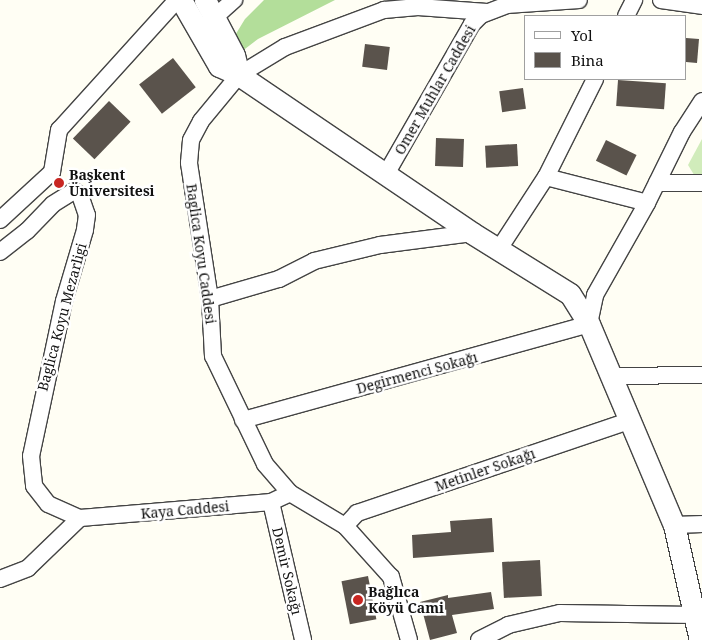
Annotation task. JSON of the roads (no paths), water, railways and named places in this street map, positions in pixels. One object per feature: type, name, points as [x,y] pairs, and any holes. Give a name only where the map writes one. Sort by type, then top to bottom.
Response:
[{"type":"street","points":[[0,220],[52,172],[59,130],[177,0]]},
{"type":"street","points":[[181,0],[219,66],[239,75],[385,176],[570,294],[589,324],[674,525],[700,640]]},
{"type":"street","points":[[199,32],[210,9],[234,0]]},
{"type":"street","name":"Omer Muhlar Caddesi","points":[[385,176],[472,24],[487,12],[507,5],[579,0]]},
{"type":"street","points":[[626,15],[634,0]]},
{"type":"street","points":[[662,0],[702,6]]},
{"type":"street","name":"Baglica Koyu Caddesi","points":[[409,640],[391,577],[345,526],[290,494],[265,464],[213,356],[210,299],[189,163],[192,140],[201,121],[239,75],[285,47],[384,10],[418,7],[487,12]]},
{"type":"street","points":[[210,9],[234,55],[239,75]]},
{"type":"street","points":[[499,249],[546,177],[594,80]]},
{"type":"street","points":[[589,324],[595,295],[647,203],[682,132],[702,101]]},
{"type":"street","points":[[546,177],[647,203]]},
{"type":"street","points":[[657,183],[702,183]]},
{"type":"street","name":"Baglica Koyu Mezarligi","points":[[0,252],[27,231],[53,204],[74,191],[80,195],[87,215],[85,230],[47,374],[31,456],[34,486],[48,504],[80,518]]},
{"type":"street","points":[[210,299],[279,279],[314,261],[380,245],[472,233]]},
{"type":"street","name":"Degirmenci Sokağı","points":[[243,420],[441,368],[589,324]]},
{"type":"street","points":[[611,376],[702,376]]},
{"type":"street","name":"Metinler Sokağı","points":[[345,526],[357,513],[629,421]]},
{"type":"street","name":"Kaya Caddesi","points":[[80,518],[271,502],[290,494]]},
{"type":"street","name":"Demir Sokağı","points":[[271,502],[303,640]]},
{"type":"street","points":[[0,579],[28,568],[80,518]]},
{"type":"street","points":[[674,525],[702,524]]},
{"type":"street","points":[[479,640],[508,626],[560,613],[695,614]]},
{"type":"place","name":"Başkent Üniversitesi","points":[[59,183]]},
{"type":"place","name":"Bağlıca Köyü Cami","points":[[358,600]]}]
